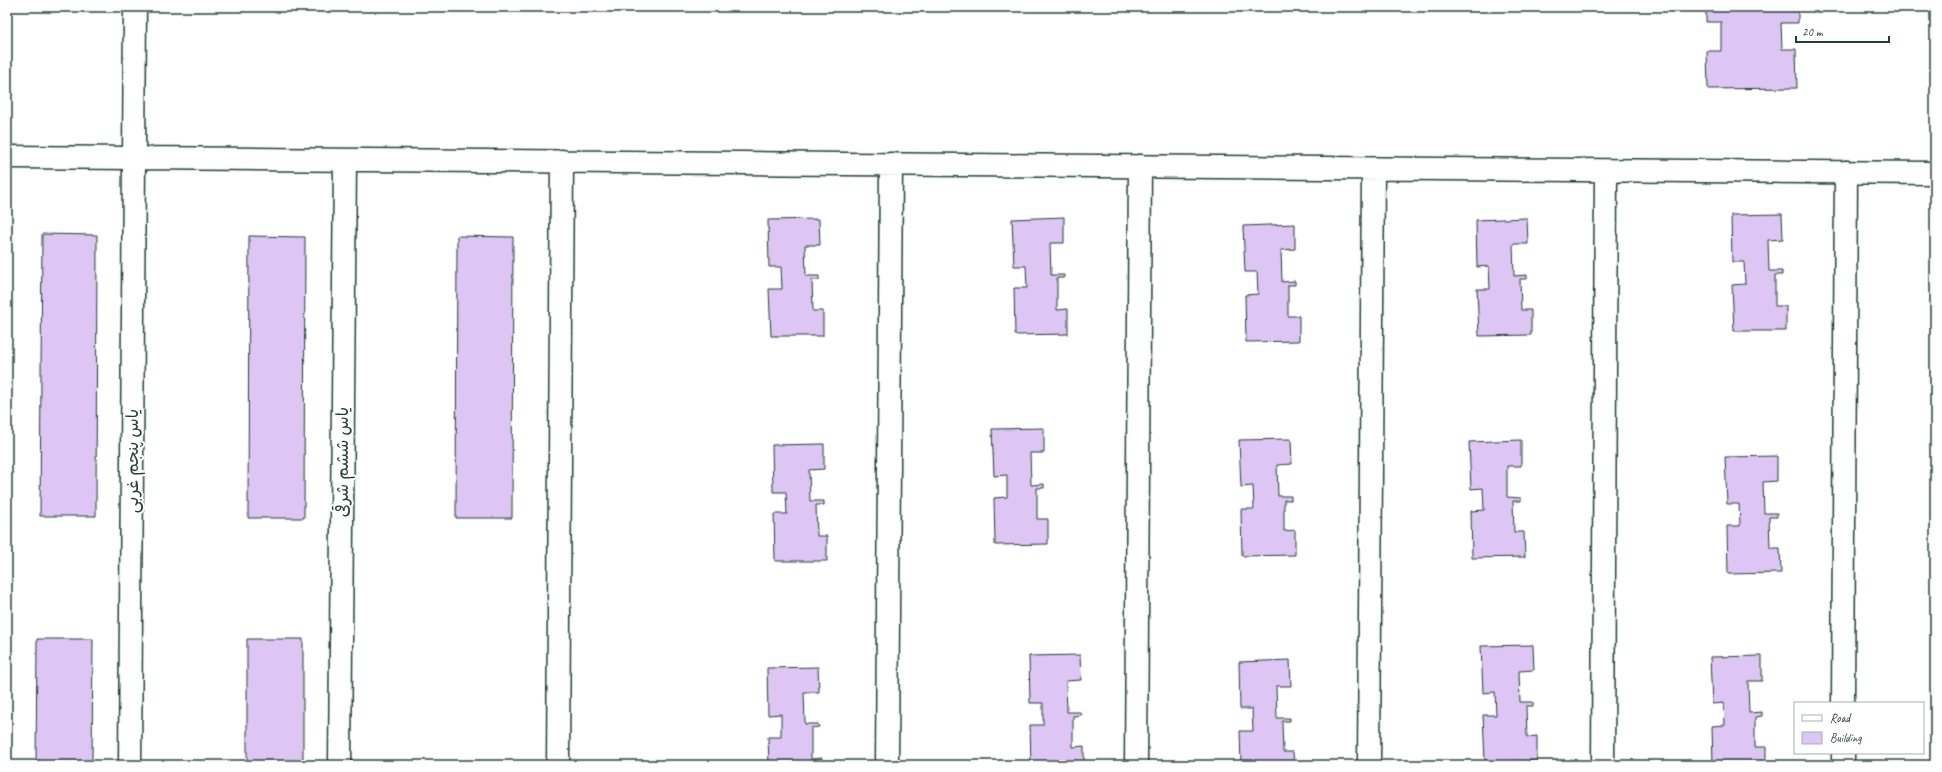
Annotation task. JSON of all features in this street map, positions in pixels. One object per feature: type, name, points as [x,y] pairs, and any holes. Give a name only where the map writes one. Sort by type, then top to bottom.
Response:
[{"type":"street","name":"یاس پنجم غربی","points":[[130,765],[135,7]]},
{"type":"street","points":[[7,157],[1935,173]]},
{"type":"street","name":"یاس ششم شرقی","points":[[340,765],[344,160]]},
{"type":"street","points":[[558,765],[562,161]]},
{"type":"street","points":[[887,765],[890,164]]},
{"type":"street","points":[[1136,765],[1140,166]]},
{"type":"street","points":[[1369,765],[1373,168]]},
{"type":"street","points":[[1603,765],[1606,171]]},
{"type":"street","points":[[1843,702],[1846,172]]},
{"type":"street","points":[[1843,754],[1843,765]]},
{"type":"building","points":[[1706,7],[1798,7],[1798,23],[1781,23],[1782,49],[1796,49],[1797,88],[1708,89],[1707,51],[1721,51],[1721,22],[1706,22]]},
{"type":"building","points":[[1782,214],[1783,239],[1768,240],[1769,271],[1782,271],[1782,275],[1775,275],[1775,306],[1786,306],[1786,331],[1734,331],[1732,285],[1745,284],[1744,262],[1732,262],[1731,215]]},
{"type":"building","points":[[1064,217],[1064,243],[1050,243],[1051,275],[1064,275],[1064,278],[1057,278],[1057,310],[1068,309],[1068,334],[1015,335],[1014,288],[1027,288],[1026,266],[1014,266],[1012,219]]},
{"type":"building","points":[[1527,218],[1528,244],[1513,244],[1514,276],[1527,275],[1527,279],[1520,279],[1521,310],[1531,310],[1531,335],[1479,336],[1477,289],[1490,289],[1489,266],[1477,267],[1476,220]]},
{"type":"building","points":[[819,219],[820,245],[805,245],[806,276],[819,276],[819,280],[812,280],[813,311],[823,311],[823,336],[771,336],[769,289],[782,289],[781,267],[769,267],[768,220]]},
{"type":"building","points":[[1295,224],[1295,249],[1281,250],[1282,282],[1295,281],[1295,285],[1288,285],[1288,316],[1299,316],[1299,341],[1246,342],[1245,295],[1258,294],[1257,272],[1245,272],[1243,226]]},
{"type":"building","points":[[42,234],[97,235],[96,516],[40,516]]},
{"type":"building","points":[[249,236],[305,237],[304,518],[248,518]]},
{"type":"building","points":[[457,236],[513,237],[512,518],[456,518]]},
{"type":"building","points":[[1044,428],[1044,453],[1030,453],[1031,485],[1044,484],[1044,488],[1037,488],[1037,519],[1048,519],[1048,544],[995,545],[994,498],[1007,497],[1007,475],[994,476],[992,429]]},
{"type":"building","points":[[1291,439],[1292,464],[1277,465],[1278,496],[1291,496],[1291,500],[1284,500],[1284,531],[1295,530],[1295,555],[1242,556],[1241,509],[1254,509],[1253,486],[1241,487],[1239,440]]},
{"type":"building","points":[[1521,440],[1521,466],[1507,466],[1507,497],[1521,498],[1521,501],[1513,501],[1514,532],[1524,532],[1525,557],[1472,558],[1471,511],[1484,510],[1483,488],[1471,489],[1469,442]]},
{"type":"building","points":[[824,444],[824,469],[809,470],[810,501],[824,501],[824,505],[816,505],[817,536],[827,536],[827,561],[775,561],[774,514],[787,514],[786,492],[773,492],[772,445]]},
{"type":"building","points":[[1777,456],[1777,481],[1763,482],[1764,513],[1777,513],[1777,517],[1769,517],[1770,548],[1780,548],[1781,573],[1728,574],[1727,526],[1740,526],[1739,504],[1727,504],[1725,457]]},
{"type":"building","points":[[37,639],[93,639],[92,765],[36,765]]},
{"type":"building","points":[[247,639],[303,639],[303,765],[247,765]]},
{"type":"building","points":[[1533,645],[1534,670],[1519,671],[1520,702],[1533,702],[1533,706],[1526,706],[1527,737],[1537,736],[1537,761],[1485,762],[1483,715],[1496,715],[1495,692],[1483,693],[1481,646]]},
{"type":"building","points":[[1080,655],[1081,680],[1066,681],[1067,712],[1080,712],[1081,715],[1073,716],[1073,747],[1084,746],[1084,765],[1031,765],[1030,725],[1043,725],[1043,703],[1030,703],[1029,656]]},
{"type":"building","points":[[1762,656],[1762,681],[1748,681],[1749,713],[1762,712],[1762,716],[1755,717],[1755,747],[1766,747],[1766,765],[1713,765],[1712,726],[1725,725],[1724,703],[1712,704],[1710,657]]},
{"type":"building","points":[[1290,660],[1291,686],[1276,686],[1277,718],[1290,718],[1290,721],[1282,721],[1283,752],[1293,752],[1294,765],[1241,765],[1240,731],[1253,731],[1252,709],[1240,709],[1239,662]]},
{"type":"building","points":[[818,667],[819,692],[804,692],[805,724],[818,724],[819,727],[811,728],[811,759],[822,758],[822,765],[769,765],[768,737],[781,737],[781,714],[768,715],[767,668]]}]
